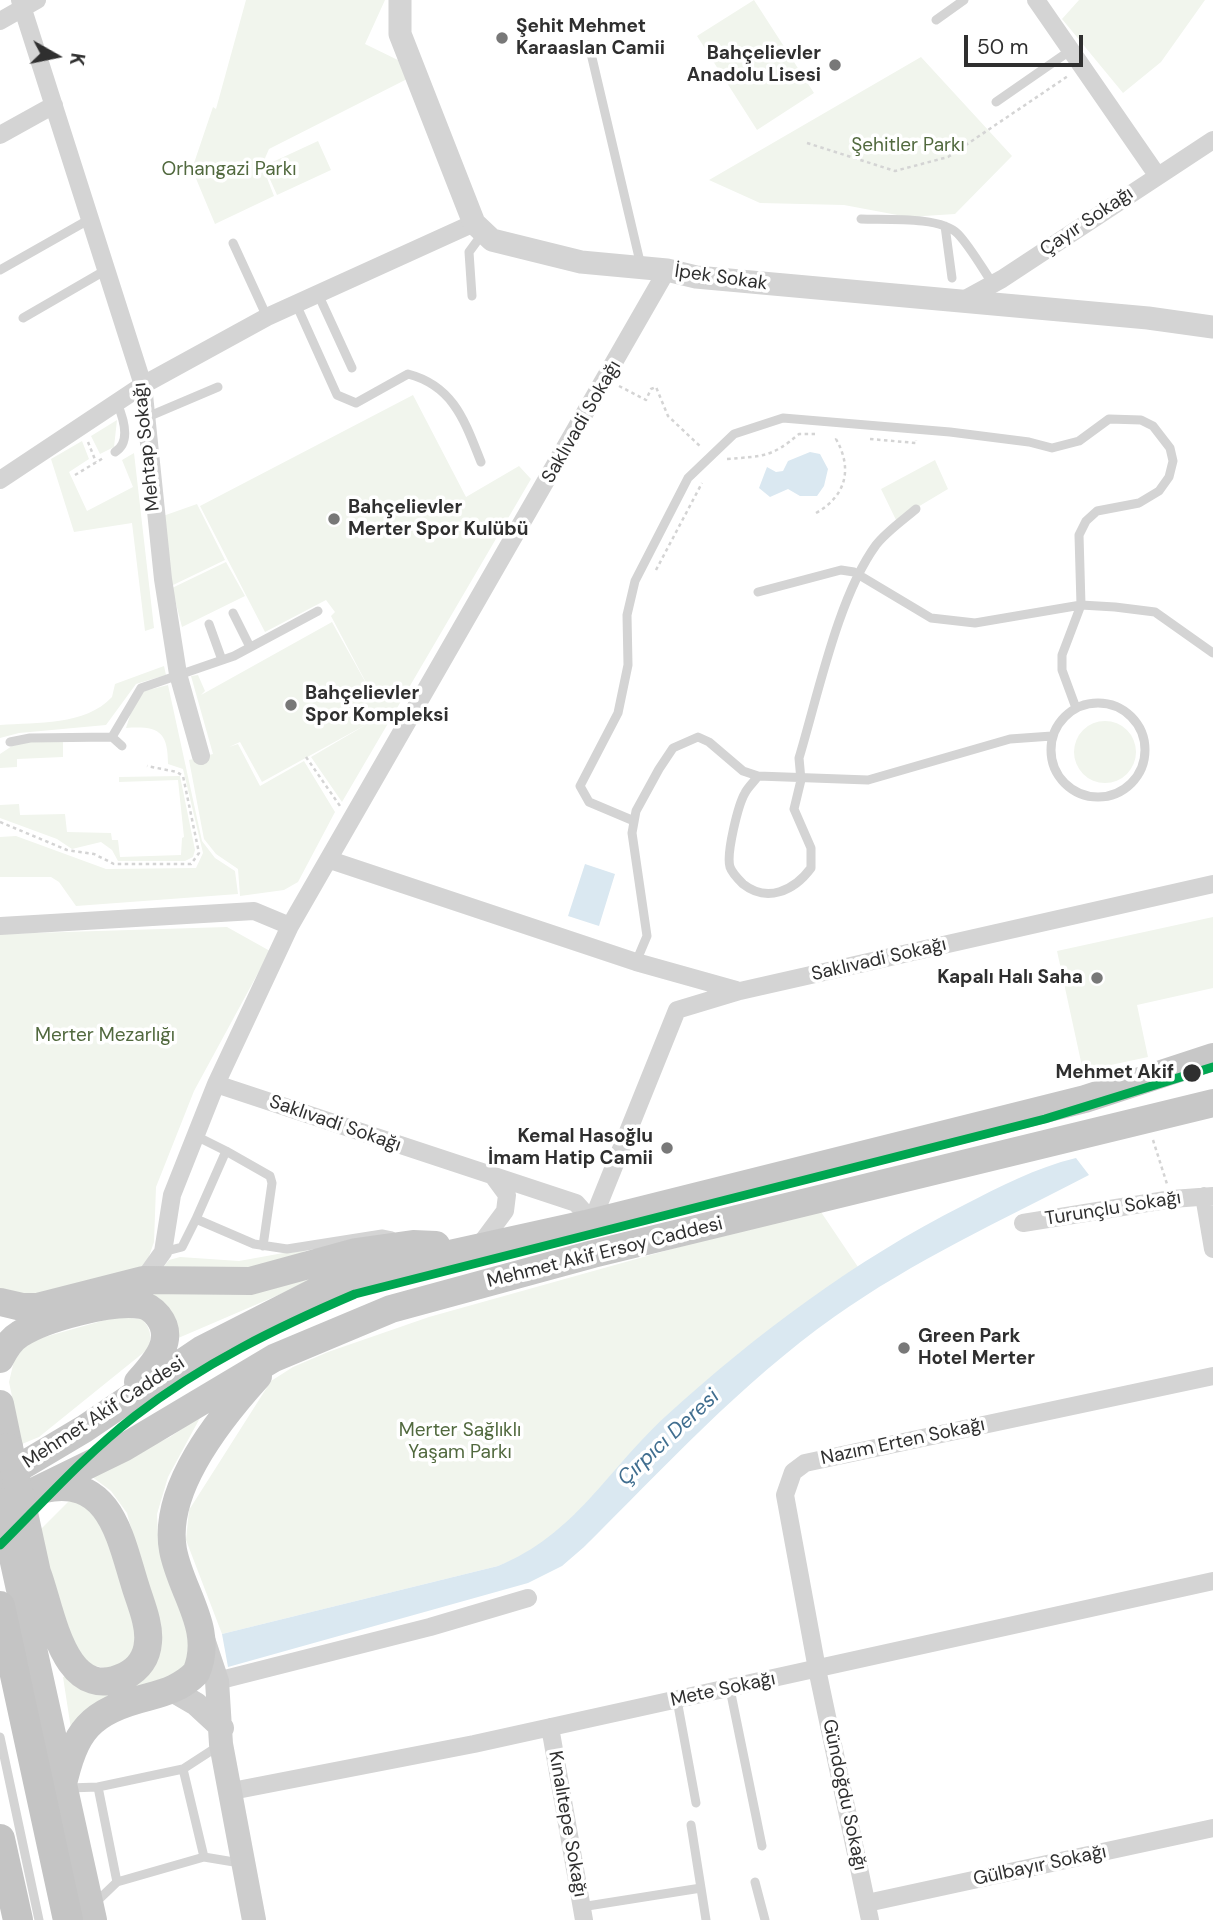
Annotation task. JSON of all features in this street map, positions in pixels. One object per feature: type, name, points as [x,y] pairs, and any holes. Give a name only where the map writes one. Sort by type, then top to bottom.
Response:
[{"type":"highway","points":[[0,1606],[84,1916]]},
{"type":"highway","points":[[0,1839],[18,1920]]},
{"type":"main road","name":"Mehmet Akif Caddesi","points":[[0,1479],[122,1404],[201,1350],[279,1308],[354,1279],[469,1248],[598,1221],[1085,1099],[1213,1057]]},
{"type":"main road","name":"Mehmet Akif Ersoy Caddesi","points":[[12,1508],[123,1448],[274,1358],[391,1309],[593,1254],[1213,1103]]},
{"type":"main road","points":[[0,1302],[37,1307],[143,1280],[250,1281],[356,1252],[413,1244],[469,1248]]},
{"type":"main road","points":[[0,1359],[7,1345],[20,1334],[44,1324],[103,1308],[144,1305],[158,1316],[165,1327],[166,1339],[163,1350],[122,1404]]},
{"type":"main road","points":[[254,1920],[222,1736],[217,1681],[173,1550],[174,1507],[194,1462],[223,1420],[274,1358]]},
{"type":"main road","points":[[0,1404],[12,1508],[84,1916]]},
{"type":"main road","points":[[56,1486],[76,1488],[91,1494],[106,1507],[117,1529],[145,1619],[148,1640],[140,1665],[113,1681],[97,1681],[83,1676],[73,1667],[64,1653],[12,1508],[56,1486]]},
{"type":"main road","points":[[38,1575],[61,1731],[62,1788]]},
{"type":"main road","points":[[62,1788],[79,1734],[106,1710],[172,1690],[196,1673],[204,1652],[204,1642]]},
{"type":"main road","points":[[172,1690],[196,1704],[222,1736]]},
{"type":"street","points":[[1,476],[143,385],[267,317],[479,227],[400,34],[400,0]]},
{"type":"street","points":[[1037,0],[1157,176]]},
{"type":"street","points":[[0,21],[27,2]]},
{"type":"street","name":"Mehtap Sokağı","points":[[27,2],[54,104],[143,385],[163,579],[178,674],[201,756]]},
{"type":"street","points":[[0,135],[54,104]]},
{"type":"street","name":"Çayır Sokağı","points":[[959,302],[993,284],[1213,140]]},
{"type":"street","name":"İpek Sokak","points":[[479,227],[492,240],[581,262],[667,270],[794,288],[1148,318],[1213,327]]},
{"type":"street","name":"Saklıvadi Sokağı","points":[[667,270],[607,380],[290,926],[216,1084],[576,1203],[592,1221],[677,1010],[740,991],[1213,884]]},
{"type":"street","points":[[330,860],[636,962],[740,991]]},
{"type":"street","points":[[0,926],[254,911],[290,926]]},
{"type":"street","points":[[143,1280],[163,1252],[172,1195],[198,1137],[216,1084]]},
{"type":"street","points":[[469,1248],[505,1211],[507,1195],[493,1176]]},
{"type":"street","name":"Turunçlu Sokağı","points":[[1023,1223],[1172,1199],[1208,1196],[1213,1249]]},
{"type":"street","name":"Nazım Erten Sokağı","points":[[817,1669],[785,1495],[793,1472],[805,1463],[1213,1376]]},
{"type":"street","name":"Mete Sokağı","points":[[232,1791],[730,1689],[1213,1581]]},
{"type":"street","points":[[217,1681],[430,1627],[528,1598]]},
{"type":"street","name":"Gündoğdu Sokağı","points":[[817,1669],[869,1911]]},
{"type":"street","name":"Kınalıtepe Sokağı","points":[[550,1727],[582,1914]]},
{"type":"street","name":"Gülbayır Sokağı","points":[[869,1911],[1213,1828]]},
{"type":"lane","points":[[936,20],[964,0]]},
{"type":"lane","points":[[589,46],[642,268]]},
{"type":"lane","points":[[996,102],[1071,50]]},
{"type":"lane","points":[[0,270],[91,219]]},
{"type":"lane","points":[[861,219],[945,226],[957,233],[993,284]]},
{"type":"lane","points":[[945,226],[952,278]]},
{"type":"lane","points":[[472,296],[469,252],[479,227]]},
{"type":"lane","points":[[233,243],[267,317]]},
{"type":"lane","points":[[23,318],[107,270]]},
{"type":"lane","points":[[318,294],[352,368]]},
{"type":"lane","points":[[296,304],[337,395],[356,403],[408,374],[425,379],[436,385],[456,408],[481,462]]},
{"type":"lane","points":[[145,418],[218,387]]},
{"type":"lane","points":[[115,452],[123,445],[124,437],[123,416],[117,403]]},
{"type":"lane","points":[[634,821],[589,802],[580,786],[618,713],[628,665],[627,615],[640,570],[688,478],[715,458],[734,434],[783,418],[1029,442],[1052,448],[1079,442],[1109,419],[1141,420],[1164,437],[1174,461],[1159,491],[1139,503],[1097,511],[1086,521],[1079,535],[1081,605],[1062,655],[1062,670],[1076,708]]},
{"type":"lane","points":[[758,776],[744,794],[731,845],[730,867],[739,880],[754,892],[771,896],[792,887],[811,868],[811,848],[794,809],[801,780],[799,758],[842,618],[859,575],[877,544],[916,509]]},
{"type":"lane","points":[[758,592],[841,570],[859,575],[931,618],[975,623],[1081,605],[1154,612],[1213,653]]},
{"type":"lane","points":[[112,737],[141,688],[222,660],[318,611]]},
{"type":"lane","points":[[233,612],[250,647]]},
{"type":"lane","points":[[209,624],[222,660]]},
{"type":"lane","points":[[1101,702],[1117,706],[1131,715],[1140,728],[1146,743],[1145,760],[1139,775],[1129,787],[1116,795],[1086,797],[1072,790],[1053,767],[1052,736],[1059,722],[1076,708],[1101,702]]},
{"type":"lane","points":[[636,962],[647,936],[632,833],[634,821],[659,769],[673,748],[688,739],[698,737],[709,742],[743,771],[758,776],[801,780],[869,780],[1010,739],[1052,736]]},
{"type":"lane","points":[[10,742],[30,738],[112,737],[122,746]]},
{"type":"lane","points":[[198,1137],[270,1176],[272,1183],[262,1246]]},
{"type":"lane","points":[[163,1252],[182,1247],[226,1151]]},
{"type":"lane","points":[[195,1219],[262,1246],[287,1249],[382,1234],[413,1244]]},
{"type":"lane","points":[[730,1689],[762,1846]]},
{"type":"lane","points":[[677,1700],[696,1803]]},
{"type":"lane","points":[[62,1788],[98,1787],[183,1769],[222,1736]]},
{"type":"lane","points":[[0,1737],[39,1920]]},
{"type":"lane","points":[[183,1769],[204,1857]]},
{"type":"lane","points":[[98,1787],[117,1882]]},
{"type":"lane","points":[[691,1825],[706,1920]]},
{"type":"lane","points":[[84,1916],[117,1882],[204,1857],[243,1864]]},
{"type":"lane","points":[[755,1882],[765,1920]]},
{"type":"lane","points":[[582,1914],[701,1888]]},
{"type":"path","points":[[807,143],[895,171],[948,157],[1082,66]]},
{"type":"path","points":[[607,380],[646,400],[651,389],[658,388],[668,416],[715,458],[775,454],[799,435],[838,436],[836,439],[845,460],[847,474],[837,497],[816,513]]},
{"type":"path","points":[[82,426],[96,462]]},
{"type":"path","points":[[864,439],[916,443],[918,430]]},
{"type":"path","points":[[75,475],[115,452]]},
{"type":"path","points":[[640,570],[653,573],[658,568],[705,477]]},
{"type":"path","points":[[306,757],[337,804]]},
{"type":"path","points":[[0,822],[67,850],[94,854],[114,864],[191,864],[199,853],[183,776],[177,772],[147,766]]},
{"type":"path","points":[[1146,1120],[1172,1199]]},
{"type":"green space","name":"Orhangazi Parkı","points":[[246,0],[385,0],[365,44],[404,63],[411,77],[269,149],[262,165],[274,196],[215,224],[192,169],[213,107],[216,109]]},
{"type":"green space","points":[[754,0],[814,93],[757,130],[697,36]]},
{"type":"green space","points":[[1079,0],[1205,0],[1161,62],[1123,93],[1062,19]]},
{"type":"green space","name":"Şehitler Parkı","points":[[921,57],[1012,156],[955,214],[908,217],[844,205],[760,203],[709,180]]},
{"type":"green space","points":[[318,141],[331,170],[277,195],[264,166]]},
{"type":"green space","points":[[413,395],[466,497],[519,466],[531,479],[342,802],[311,757],[369,723],[262,782],[240,742],[229,747],[238,744],[260,786],[304,761],[335,812],[298,882],[284,890],[240,896],[238,869],[216,854],[204,839],[189,760],[213,754],[191,676],[198,675],[205,691],[201,695],[332,622],[372,694],[331,616],[335,612],[326,600],[265,632],[200,506]]},
{"type":"green space","points":[[117,420],[114,447],[100,454],[91,436]]},
{"type":"green space","points":[[82,441],[89,459],[69,472],[87,511],[133,487],[122,460],[134,453],[154,628],[145,631],[132,523],[74,532],[51,459]]},
{"type":"green space","points":[[935,460],[948,489],[896,520],[881,489]]},
{"type":"green space","points":[[197,504],[225,560],[171,586],[163,516]]},
{"type":"green space","points":[[226,562],[245,596],[182,627],[172,588]]},
{"type":"green space","points":[[164,666],[166,675],[136,684],[106,725],[19,733],[0,738],[0,725],[60,721],[88,713],[112,697],[115,684]]},
{"type":"green space","points":[[168,685],[202,841],[215,858],[235,871],[238,894],[76,906],[59,882],[51,877],[0,877],[0,837],[16,836],[106,869],[196,868],[203,853],[183,769],[168,764],[166,744],[159,733],[146,728],[126,728],[132,709],[144,691]]},
{"type":"green space","points":[[1105,721],[1117,723],[1127,730],[1134,740],[1134,764],[1127,774],[1117,781],[1105,783],[1093,781],[1083,774],[1076,764],[1074,752],[1076,740],[1083,730],[1093,723]]},
{"type":"green space","points":[[26,742],[63,742],[63,757],[17,759],[17,767],[0,768],[0,754],[12,746]]},
{"type":"green space","points":[[180,776],[195,850],[193,857],[185,861],[118,861],[112,850],[101,842],[72,849],[57,839],[0,818],[0,805],[19,804],[20,815],[65,814],[67,832],[111,833],[112,840],[118,840],[120,857],[181,855],[184,837],[178,780],[119,782],[119,777]]},
{"type":"green space","points":[[1213,917],[1213,988],[1137,1005],[1148,1057],[1083,1071],[1057,951]]},
{"type":"green space","name":"Merter Mezarlığı","points":[[227,927],[270,951],[194,1091],[156,1187],[154,1242],[146,1265],[40,1296],[0,1291],[0,934]]},
{"type":"green space","name":"Merter Sağlıklı Yaşam Parkı","points":[[821,1212],[858,1267],[730,1361],[561,1529],[527,1554],[498,1566],[222,1634],[186,1540],[189,1510],[271,1381],[293,1367],[328,1352],[429,1317],[697,1242]]},
{"type":"green space","points":[[311,1248],[276,1262],[238,1269],[162,1269],[169,1260],[180,1257],[239,1261]]},
{"type":"green space","points":[[346,1266],[176,1339],[174,1323],[167,1305],[149,1293]]},
{"type":"green space","points":[[116,1317],[142,1319],[150,1333],[148,1349],[39,1437],[22,1444],[9,1382],[17,1348],[34,1340]]},
{"type":"green space","points":[[201,1416],[168,1477],[157,1514],[158,1537],[190,1643],[187,1666],[71,1729],[63,1677],[67,1676],[106,1692],[159,1630],[127,1513],[111,1491],[91,1476],[170,1437]]},
{"type":"green space","points":[[72,1498],[98,1515],[139,1630],[136,1653],[117,1670],[84,1664],[63,1618],[40,1530]]},
{"type":"water","points":[[810,452],[820,454],[828,469],[824,486],[817,496],[800,496],[788,489],[770,497],[759,488],[767,467],[776,472],[783,471],[788,461]]},
{"type":"water","points":[[585,864],[615,874],[599,926],[568,916]]},
{"type":"water","name":"Çırpıcı Deresi","points":[[1076,1158],[1089,1175],[895,1277],[800,1343],[735,1398],[562,1566],[528,1583],[228,1667],[222,1634],[498,1566],[525,1553],[548,1537],[589,1500],[666,1416],[735,1356],[808,1300],[924,1226],[1005,1184]]},
{"type":"transit line","points":[[0,1545],[99,1446],[161,1397],[241,1348],[355,1294],[1045,1119],[1213,1067]]},
{"type":"place","name":"Şehit Mehmet Karaaslan Camii","points":[[502,38]]},
{"type":"place","name":"Bahçelievler Anadolu Lisesi","points":[[835,65]]},
{"type":"place","name":"Bahçelievler Merter Spor Kulübü","points":[[334,519]]},
{"type":"place","name":"Bahçelievler Spor Kompleksi","points":[[291,705]]},
{"type":"place","name":"Kapalı Halı Saha","points":[[1097,978]]},
{"type":"place","name":"Mehmet Akif","points":[[1192,1073]]},
{"type":"place","name":"Kemal Hasoğlu İmam Hatip Camii","points":[[667,1148]]},
{"type":"place","name":"Green Park Hotel Merter","points":[[904,1348]]}]
